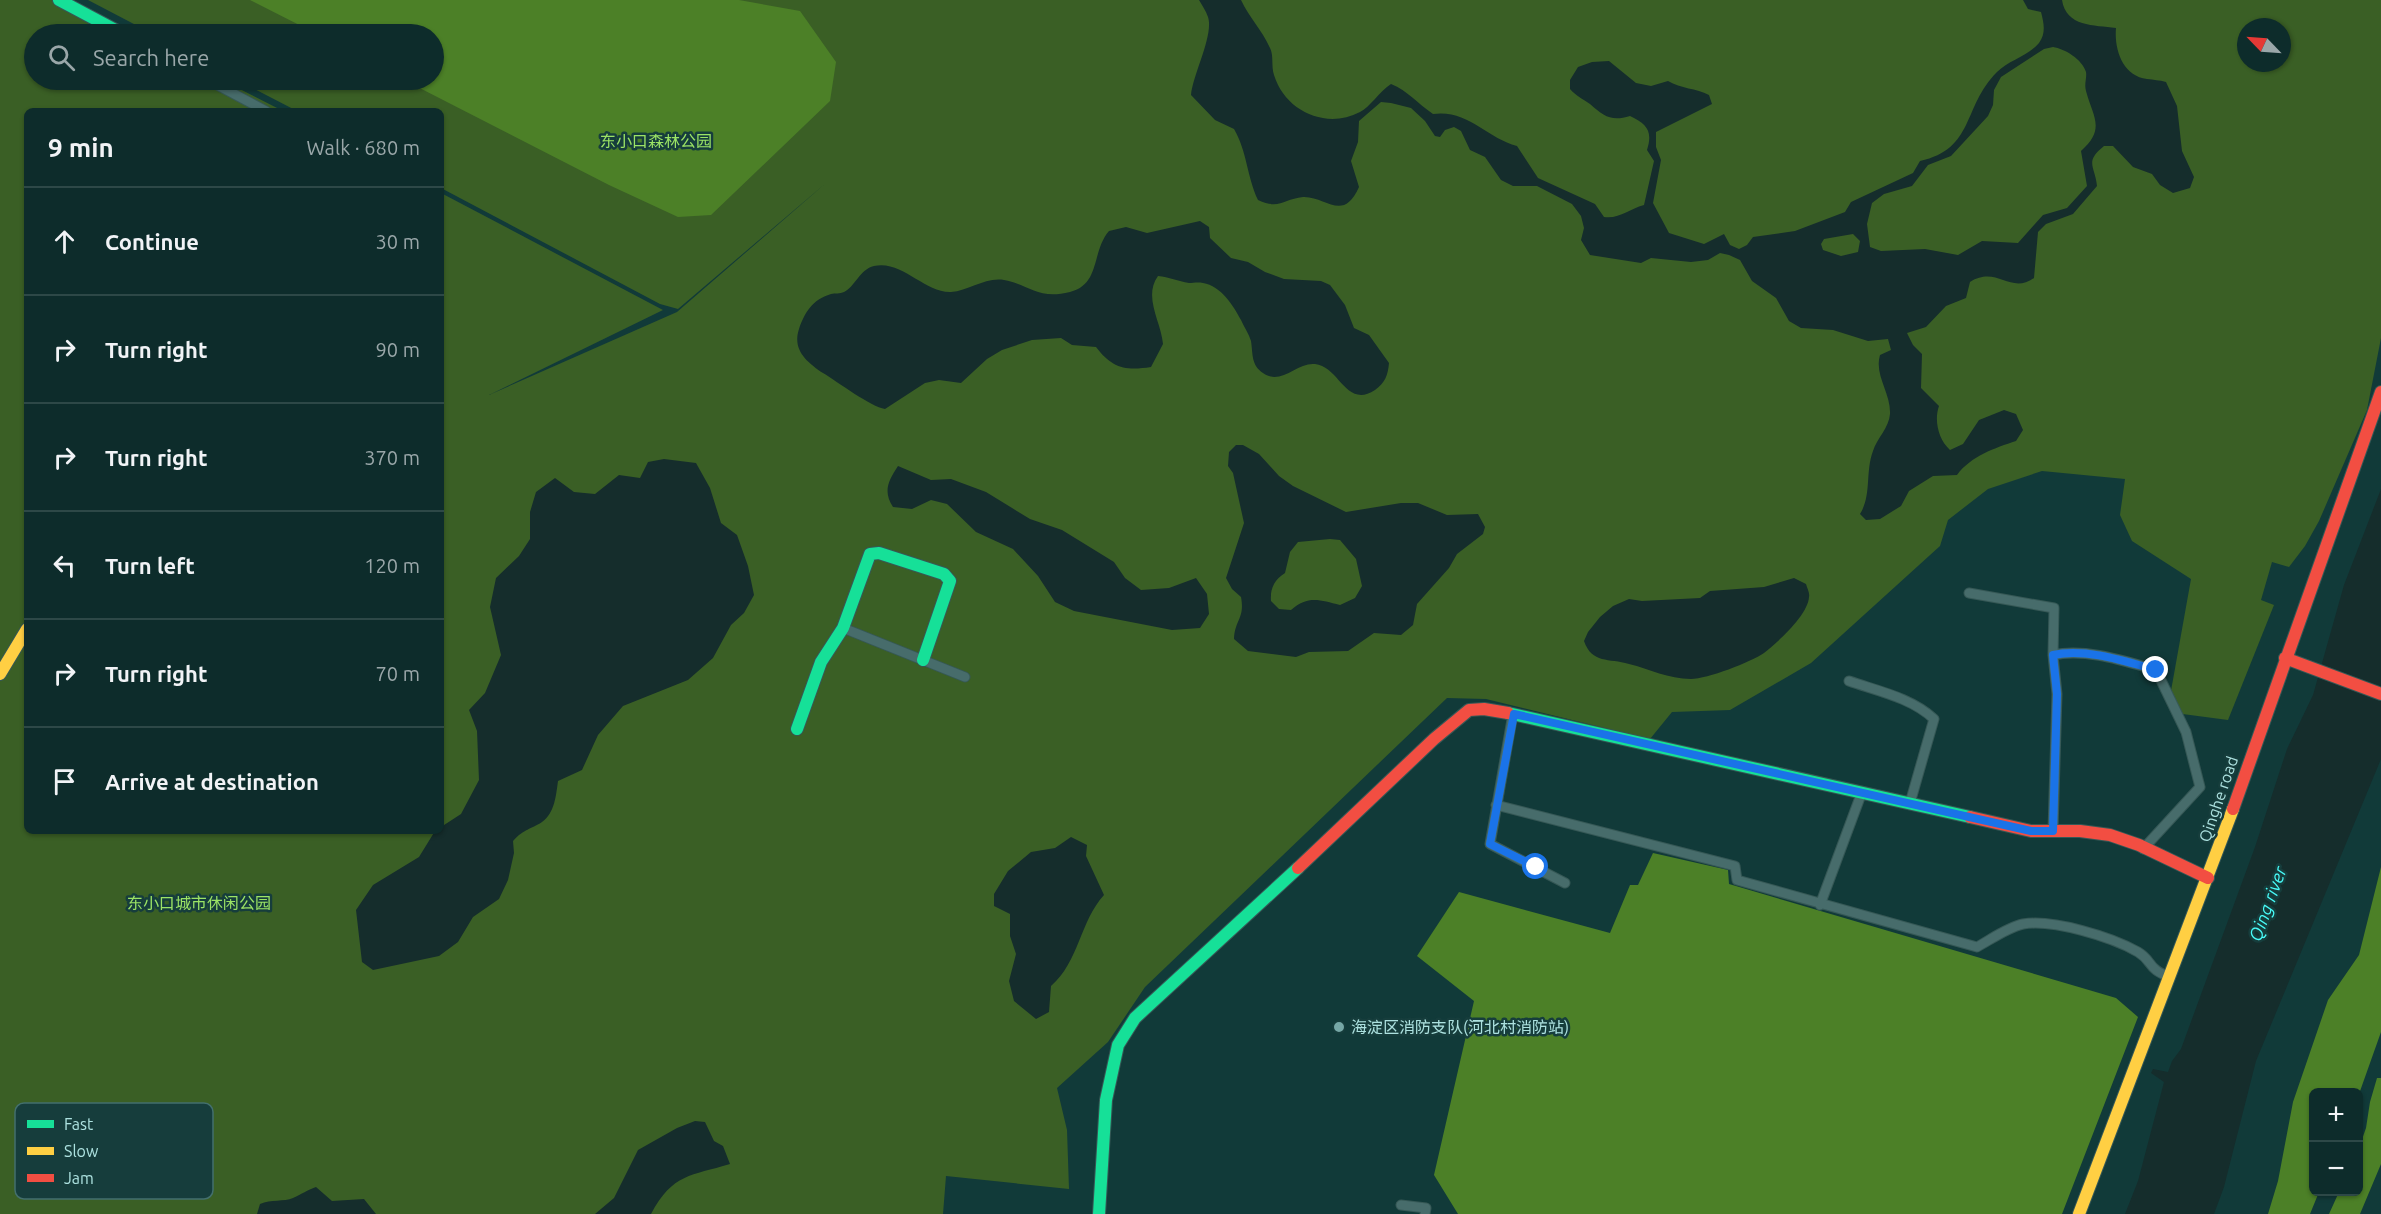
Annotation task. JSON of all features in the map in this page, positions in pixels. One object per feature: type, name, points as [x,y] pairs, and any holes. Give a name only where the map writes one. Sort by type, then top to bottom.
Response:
[{"type":"street","points":[[59,0],[104,24]]},
{"type":"street","points":[[226,90],[260,108]]},
{"type":"street","name":"Qinghe road","points":[[2079,1214],[2208,878],[2381,392]]},
{"type":"street","points":[[797,729],[821,662],[843,628],[870,554],[879,553],[944,574],[950,581],[923,660]]},
{"type":"street","points":[[1970,593],[2054,608],[2053,655],[2057,694],[2053,831]]},
{"type":"street","points":[[843,628],[965,677]]},
{"type":"street","points":[[0,675],[24,634]]},
{"type":"street","points":[[2053,655],[2083,654],[2117,659],[2156,670],[2186,732],[2199,787],[2144,849]]},
{"type":"street","points":[[2285,658],[2381,694]]},
{"type":"street","points":[[1850,681],[1904,700],[1924,710],[1934,719],[1910,802]]},
{"type":"street","points":[[1099,1214],[1106,1100],[1118,1045],[1135,1018],[1442,732],[1469,711],[1484,709],[1514,714],[2031,831],[2072,829],[2099,832],[2144,849],[2208,878]]},
{"type":"street","points":[[1514,714],[1490,844],[1565,883]]},
{"type":"street","points":[[1820,905],[1862,792]]},
{"type":"street","points":[[1497,805],[1735,866],[1737,880],[1977,947],[2022,924],[2059,926],[2102,936],[2141,954],[2155,972],[2170,977]]},
{"type":"street","points":[[1401,1205],[1426,1208],[1425,1214]]},
{"type":"green space","points":[[0,0],[69,0],[116,24],[24,24],[24,90],[242,90],[277,108],[24,108],[24,834],[444,834],[444,195],[663,310],[489,395],[677,312],[826,183],[678,309],[660,304],[444,190],[444,108],[291,108],[256,90],[444,90],[444,24],[134,24],[88,0],[2381,0],[2381,338],[2367,410],[2319,521],[2305,546],[2289,567],[2272,562],[2261,600],[2274,605],[2228,720],[2175,713],[2169,702],[2191,579],[2132,541],[2120,515],[2125,479],[2042,471],[1988,489],[1948,520],[1940,546],[1811,663],[1730,710],[1672,712],[1650,739],[1486,699],[1447,698],[1145,987],[1108,1042],[1057,1088],[1067,1130],[1069,1189],[946,1176],[943,1214],[0,1214]]},
{"type":"green space","name":"东小口森林公园","points":[[250,0],[739,0],[800,11],[836,62],[830,101],[711,215],[678,217],[609,185],[424,90],[444,90],[444,24],[297,24]]},
{"type":"green space","points":[[1653,853],[1728,870],[1729,884],[2116,998],[2138,1017],[2062,1214],[1458,1214],[1434,1175],[1474,1001],[1417,956],[1459,892],[1610,933],[1630,885],[1638,885]]},
{"type":"green space","points":[[2381,867],[2381,1032],[2361,1088],[2309,1088],[2309,1196],[2317,1196],[2310,1214],[2268,1214],[2278,1181],[2293,1102],[2328,1000],[2359,955]]},
{"type":"green space","points":[[2377,1078],[2381,1078],[2381,1164],[2360,1214],[2329,1214],[2337,1196],[2363,1196],[2363,1137]]},
{"type":"water","points":[[1199,0],[1241,0],[1270,48],[1273,72],[1279,88],[1297,107],[1308,114],[1334,119],[1347,117],[1364,110],[1391,84],[1433,114],[1445,114],[1467,120],[1517,146],[1538,178],[1595,204],[1604,217],[1620,215],[1644,205],[1654,161],[1647,150],[1649,133],[1641,122],[1630,116],[1608,117],[1570,89],[1570,80],[1578,67],[1592,62],[1609,61],[1636,83],[1651,86],[1668,81],[1709,95],[1712,104],[1656,132],[1656,147],[1661,160],[1653,203],[1669,233],[1704,244],[1724,234],[1730,245],[1739,249],[1747,245],[1753,237],[1795,231],[1845,212],[1851,202],[1913,173],[1920,161],[1938,155],[1950,147],[1966,125],[1986,85],[2007,64],[2039,43],[2043,36],[2041,12],[2028,9],[2023,0],[2062,0],[2065,9],[2075,20],[2090,25],[2116,28],[2119,53],[2126,67],[2139,77],[2166,82],[2177,106],[2182,151],[2194,177],[2190,188],[2173,193],[2160,185],[2152,174],[2133,167],[2113,146],[2104,146],[2092,160],[2097,186],[2073,214],[2046,224],[2038,232],[2034,278],[2018,283],[1988,277],[1970,282],[1966,298],[1946,306],[1926,327],[1907,333],[1913,345],[1922,354],[1921,388],[1939,406],[1938,429],[1950,450],[1963,444],[1979,420],[2004,410],[2016,414],[2023,430],[2016,441],[1976,458],[1957,475],[1933,476],[1909,491],[1901,506],[1880,519],[1866,520],[1860,514],[1866,499],[1871,459],[1890,414],[1890,406],[1879,370],[1880,355],[1891,350],[1888,339],[1868,341],[1833,330],[1801,328],[1789,321],[1776,298],[1752,281],[1740,260],[1729,255],[1720,253],[1708,260],[1691,262],[1651,258],[1641,263],[1590,255],[1581,240],[1584,228],[1581,216],[1572,204],[1537,186],[1513,186],[1501,180],[1485,157],[1470,150],[1461,131],[1454,127],[1445,130],[1440,137],[1435,136],[1425,121],[1411,108],[1391,103],[1381,102],[1359,121],[1358,142],[1351,161],[1359,187],[1347,204],[1340,206],[1303,197],[1276,204],[1258,200],[1242,146],[1234,129],[1215,120],[1191,95],[1206,44],[1209,25],[1207,15]],"holes":[[[2053,47],[2072,55],[2084,67],[2086,91],[2096,122],[2093,136],[2081,151],[2087,186],[2067,208],[2043,215],[2018,243],[1982,241],[1958,255],[1925,249],[1881,251],[1870,247],[1867,224],[1872,203],[1884,194],[1912,186],[1928,165],[1951,156],[1988,116],[1993,105],[1994,90],[2001,77],[2044,49]],[[1853,234],[1860,241],[1858,252],[1841,256],[1823,250],[1821,244],[1824,239]]]},
{"type":"water","points":[[1200,221],[1209,227],[1210,238],[1231,258],[1248,262],[1284,279],[1321,281],[1330,285],[1345,305],[1354,328],[1369,335],[1389,363],[1384,382],[1375,390],[1357,394],[1350,391],[1324,367],[1315,364],[1302,366],[1276,377],[1263,373],[1253,359],[1249,336],[1234,308],[1221,292],[1203,283],[1189,283],[1158,276],[1152,292],[1152,301],[1163,344],[1151,367],[1126,368],[1108,360],[1096,347],[1072,345],[1061,338],[1032,340],[1002,350],[987,359],[961,383],[939,380],[925,383],[885,409],[863,399],[823,373],[802,355],[799,349],[797,336],[810,307],[824,297],[848,290],[865,271],[874,266],[885,265],[894,268],[941,291],[958,291],[990,280],[1004,280],[1042,293],[1059,294],[1080,288],[1087,282],[1103,239],[1109,231],[1126,227],[1147,233]]},
{"type":"water","points":[[1236,445],[1243,445],[1259,454],[1279,476],[1293,486],[1346,512],[1401,503],[1418,503],[1447,515],[1478,514],[1485,527],[1483,534],[1457,554],[1449,568],[1417,604],[1413,625],[1401,635],[1374,633],[1348,651],[1309,652],[1296,657],[1248,651],[1234,639],[1242,604],[1241,597],[1232,589],[1226,578],[1244,523],[1233,473],[1228,466],[1229,452]],"holes":[[[1340,540],[1356,559],[1362,586],[1355,598],[1340,605],[1314,600],[1303,602],[1291,610],[1279,609],[1271,601],[1272,589],[1275,582],[1285,573],[1290,552],[1298,542]]]},
{"type":"water","points":[[664,459],[696,463],[710,488],[721,523],[737,535],[748,566],[754,595],[744,613],[731,625],[713,658],[688,680],[623,706],[598,735],[582,770],[558,781],[550,814],[538,825],[513,841],[514,853],[508,880],[499,899],[473,917],[458,942],[439,956],[373,970],[362,962],[356,910],[373,885],[419,857],[433,834],[444,834],[444,825],[461,814],[479,780],[477,731],[469,710],[485,693],[501,655],[490,607],[496,578],[519,556],[530,539],[530,512],[536,492],[555,478],[574,492],[595,494],[619,475],[640,478],[648,462]]},
{"type":"water","points":[[898,466],[931,480],[951,479],[986,492],[1030,519],[1062,530],[1114,562],[1125,578],[1141,590],[1169,588],[1196,578],[1207,594],[1209,614],[1200,628],[1172,630],[1074,611],[1055,602],[1038,576],[1013,549],[976,532],[947,504],[931,500],[912,509],[893,507],[888,496],[888,486]]},
{"type":"water","name":"Qing river","points":[[2381,489],[2381,759],[2256,1061],[2224,1187],[2214,1214],[2125,1214],[2138,1181],[2164,1082],[2151,1073],[2153,1069],[2168,1072],[2172,1061],[2181,1049],[2255,847],[2287,749],[2313,695],[2344,585]]},
{"type":"water","points":[[1794,578],[1806,584],[1809,594],[1804,612],[1798,620],[1764,653],[1718,673],[1691,679],[1667,676],[1596,657],[1584,641],[1600,617],[1613,606],[1629,599],[1642,601],[1700,598],[1710,591],[1764,587]]},
{"type":"water","points":[[1071,837],[1087,845],[1086,856],[1104,895],[1096,905],[1068,965],[1051,986],[1049,1012],[1036,1019],[1014,1001],[1009,981],[1016,954],[1010,936],[1010,914],[994,906],[994,894],[1008,871],[1031,852],[1055,848]]},
{"type":"water","points":[[695,1121],[705,1122],[714,1141],[723,1146],[730,1164],[694,1174],[675,1183],[651,1214],[595,1214],[614,1198],[638,1150],[677,1128]]},
{"type":"water","points":[[316,1187],[332,1201],[364,1199],[376,1214],[257,1214],[260,1204],[289,1199]]},
{"type":"traffic: fast","points":[[59,0],[104,24]]},
{"type":"traffic: fast","points":[[797,729],[821,662],[843,628],[870,554],[879,553],[944,574],[950,581],[923,660]]},
{"type":"traffic: fast","points":[[1508,713],[1970,817]]},
{"type":"traffic: fast","points":[[1099,1214],[1106,1100],[1118,1045],[1135,1018],[1298,868]]},
{"type":"traffic: slow","points":[[0,674],[24,634]]},
{"type":"traffic: slow","points":[[2079,1214],[2233,809]]},
{"type":"traffic: jam","points":[[2233,809],[2381,392]]},
{"type":"traffic: jam","points":[[2285,658],[2381,694]]},
{"type":"traffic: jam","points":[[1298,868],[1434,739],[1469,710],[1484,709],[1508,713]]},
{"type":"traffic: jam","points":[[1970,817],[2031,831],[2080,831],[2110,835],[2139,845],[2208,878]]},
{"type":"place","name":"海淀区消防支队(河北村消防站)","points":[[1339,1027]]},
{"type":"route","points":[[1536,867],[1490,844],[1514,714],[2031,831],[2053,831],[2057,694],[2053,655],[2083,654],[2117,659],[2156,670]]},
{"type":"park label","name":"东小口城市休闲公园","points":[[199,903]]}]
